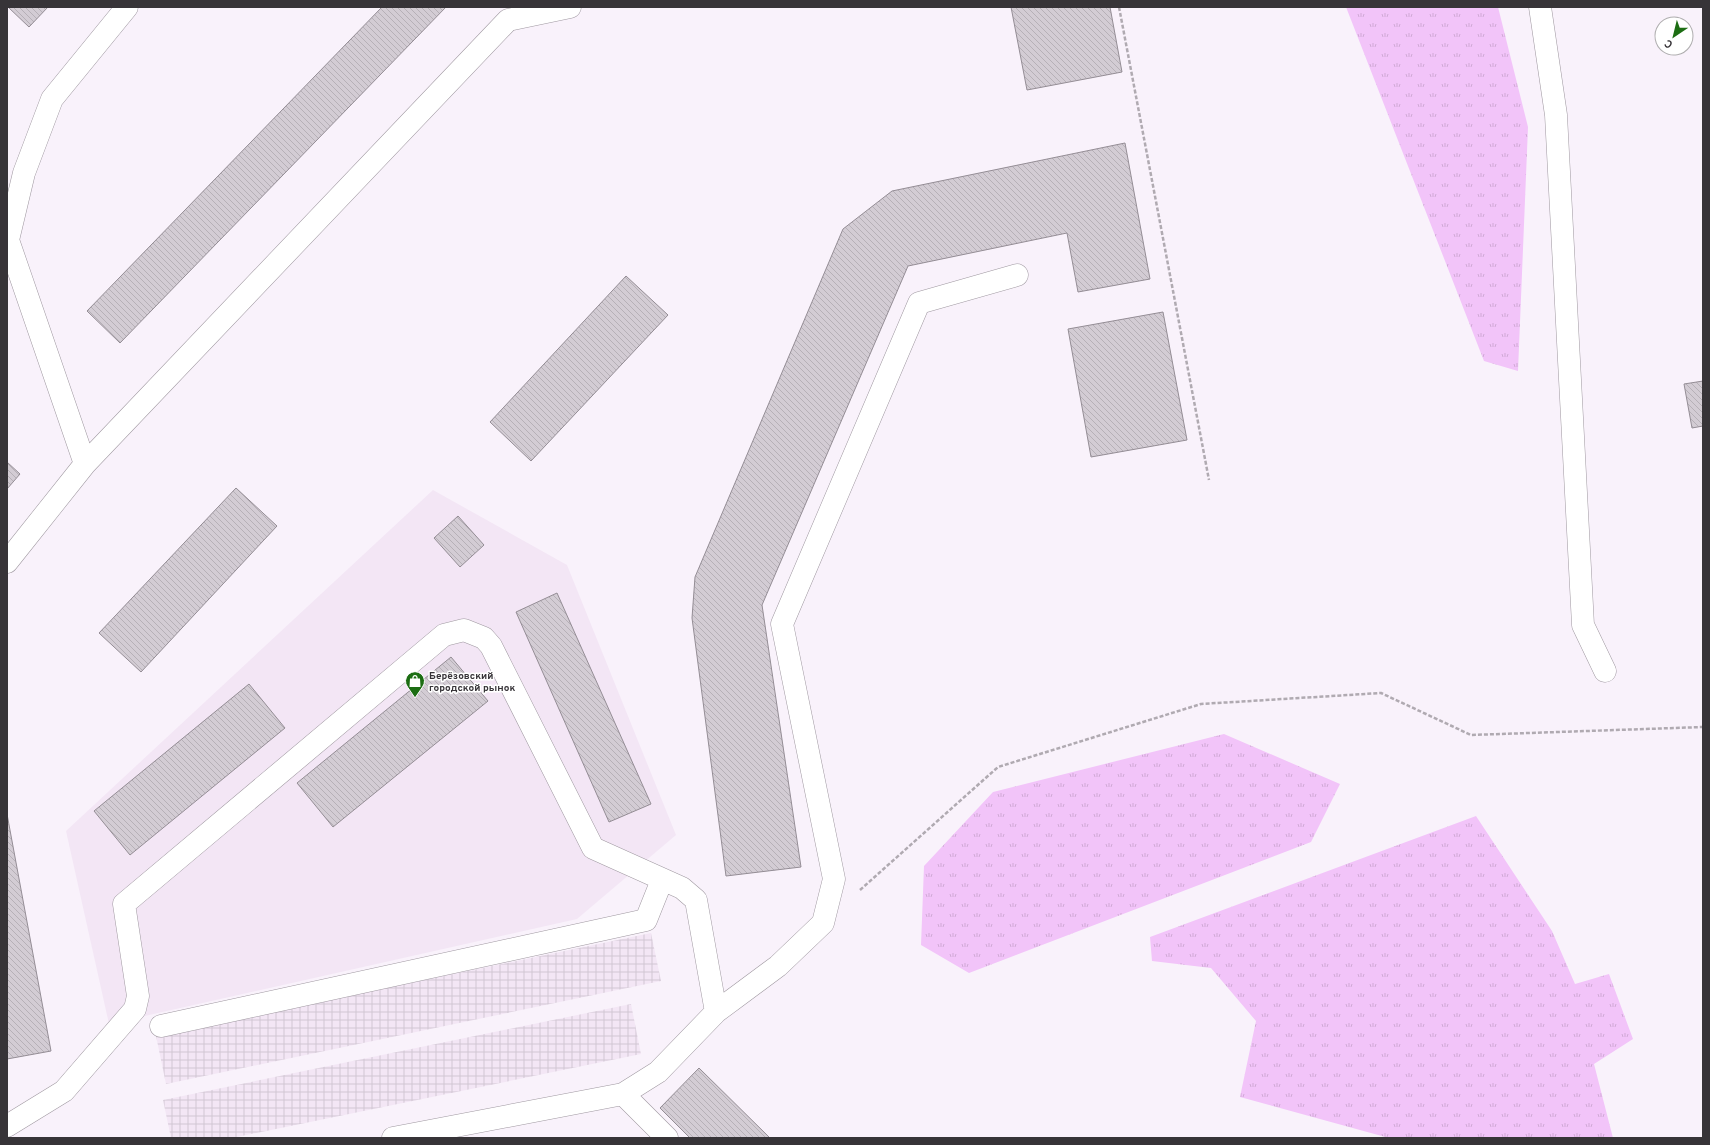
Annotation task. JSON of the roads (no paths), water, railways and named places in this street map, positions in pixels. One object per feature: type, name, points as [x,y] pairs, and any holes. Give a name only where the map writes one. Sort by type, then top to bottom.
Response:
[{"type":"lane","points":[[85,464],[8,241],[24,173],[52,99],[127,7]]},
{"type":"lane","points":[[7,562],[85,464],[508,20],[570,7]]},
{"type":"lane","points":[[1540,7],[1556,115],[1583,625],[1605,671]]},
{"type":"lane","points":[[393,1138],[623,1094],[658,1072],[716,1012],[778,966],[823,923],[834,879],[782,624],[919,303],[1017,275]]},
{"type":"lane","points":[[7,1126],[64,1091],[136,1009],[138,996],[124,904],[444,635],[464,630],[484,638],[491,646],[593,848],[682,888],[696,900],[716,1012]]},
{"type":"lane","points":[[161,1026],[646,920],[662,880]]},
{"type":"lane","points":[[623,1094],[667,1138]]},
{"type":"place","name":"Берёзовский городской рынок","points":[[415,698]]}]
